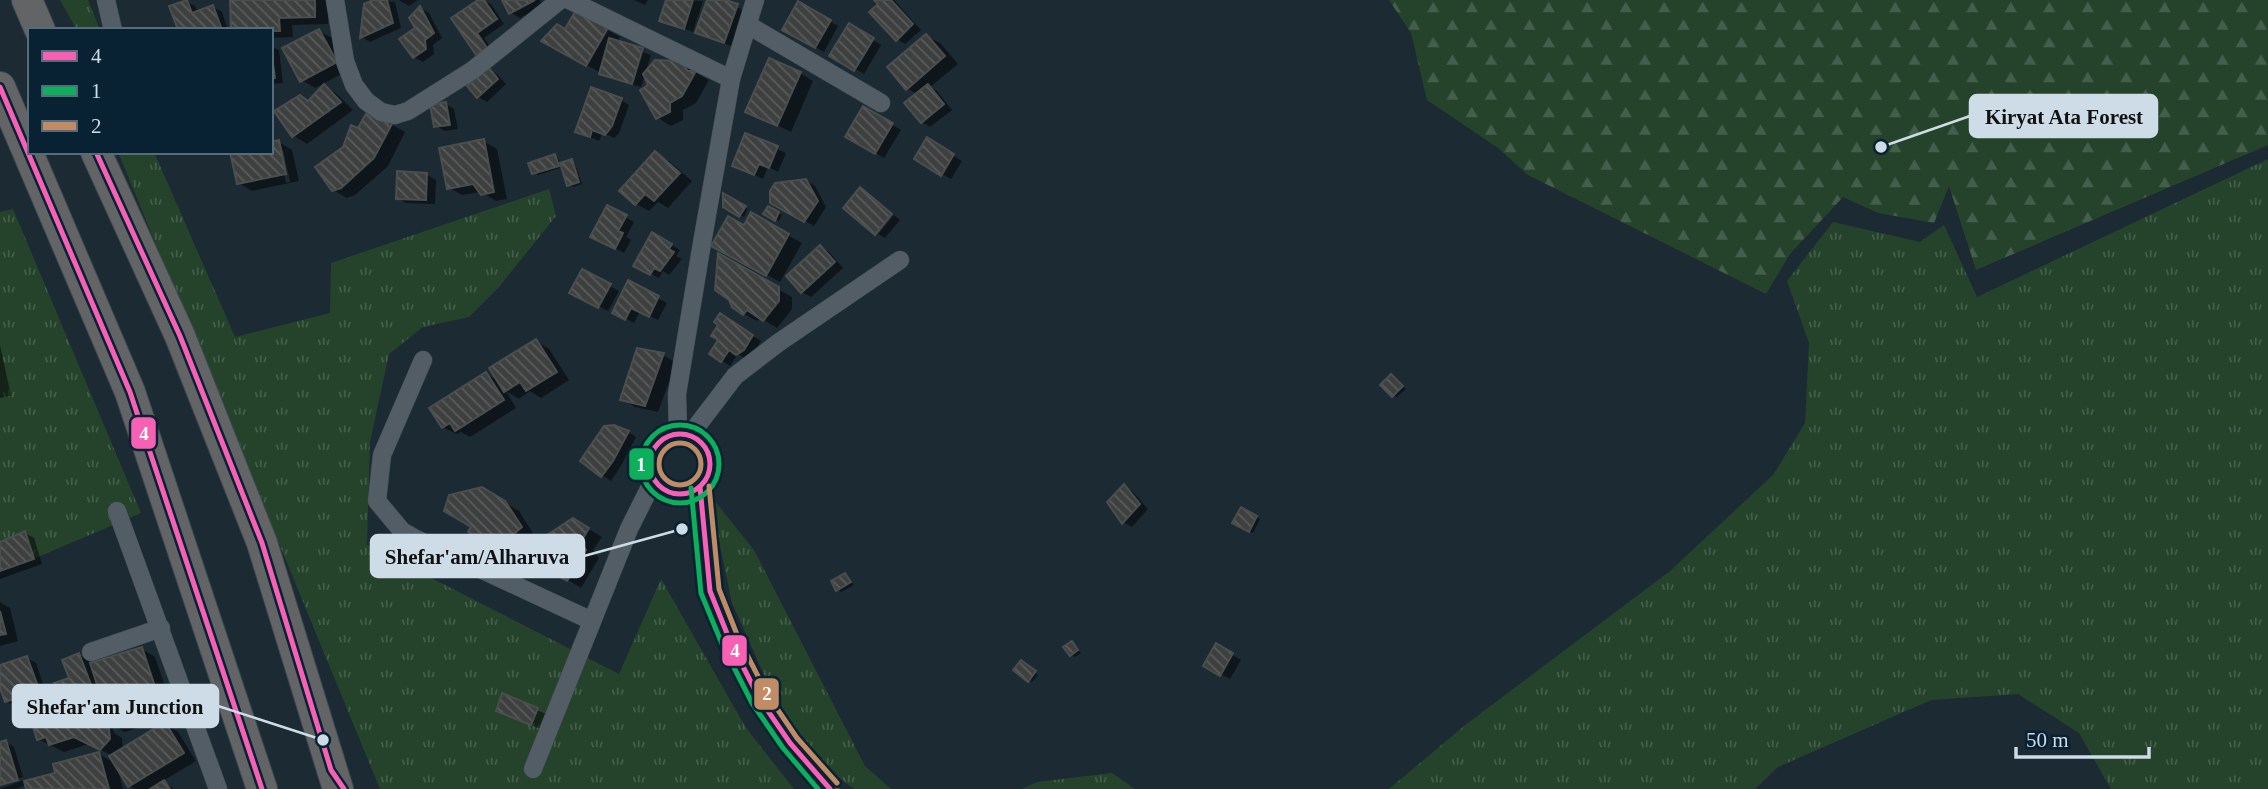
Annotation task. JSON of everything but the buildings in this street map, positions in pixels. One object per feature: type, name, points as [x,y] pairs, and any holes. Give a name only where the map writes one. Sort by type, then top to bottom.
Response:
[{"type":"highway","points":[[27,0],[39,28]]},
{"type":"highway","points":[[0,87],[28,153]]},
{"type":"highway","points":[[29,154],[130,392],[262,789]]},
{"type":"highway","points":[[97,154],[180,337],[262,543],[338,783]]},
{"type":"street","points":[[106,0],[113,28]]},
{"type":"street","points":[[335,0],[345,61],[354,85],[373,107],[395,115],[408,111],[473,70],[560,0]]},
{"type":"street","points":[[569,0],[731,79]]},
{"type":"street","points":[[755,0],[731,79],[677,394],[684,434],[704,446],[710,463],[705,480],[691,492],[670,492],[654,479],[651,470],[653,450],[660,442],[684,434],[735,376],[778,343],[900,260]]},
{"type":"street","points":[[748,24],[881,103]]},
{"type":"street","points":[[423,360],[382,455],[377,501],[402,531],[416,539],[592,621]]},
{"type":"street","points":[[533,769],[629,529],[654,479]]},
{"type":"street","points":[[700,486],[710,591],[730,641],[759,698],[790,743],[830,789]]},
{"type":"street","points":[[117,511],[218,789]]},
{"type":"street","points":[[91,652],[161,628]]},
{"type":"green space","points":[[60,0],[88,0],[99,28],[76,28]]},
{"type":"green space","points":[[1389,0],[2268,0],[2268,145],[1976,270],[1949,186],[1934,223],[1878,213],[1843,197],[1790,254],[1766,294],[1528,175],[1498,148],[1427,100],[1411,33]]},
{"type":"green space","points":[[119,154],[155,154],[235,337],[330,313],[331,263],[549,189],[556,216],[499,287],[469,317],[423,327],[389,354],[370,442],[367,545],[619,674],[661,579],[746,728],[794,789],[380,789]]},
{"type":"green space","points":[[2268,159],[2268,789],[2111,789],[2079,733],[2018,694],[1931,700],[1778,767],[1755,789],[1389,789],[1464,726],[1670,571],[1773,475],[1805,423],[1809,343],[1787,281],[1833,222],[1920,242],[1944,225],[1977,297]]},
{"type":"green space","points":[[13,209],[141,513],[10,569],[0,540],[0,212]]},
{"type":"green space","points":[[709,494],[754,550],[865,766],[891,789],[854,789],[834,774],[779,708],[732,603]]},
{"type":"green space","points":[[1112,773],[1135,789],[1022,789],[1037,782]]},
{"type":"transit line","name":"4","points":[[0,87],[28,153]]},
{"type":"transit line","name":"4","points":[[29,154],[130,392],[262,789]]},
{"type":"transit line","name":"4","points":[[97,154],[180,336],[262,543],[331,770],[344,789]]},
{"type":"transit line","name":"1","points":[[680,425],[695,428],[707,437],[716,449],[719,464],[716,479],[707,491],[695,500],[680,503],[665,500],[653,491],[644,479],[641,464],[644,449],[653,437],[665,428],[680,425]]},
{"type":"transit line","name":"4","points":[[680,434],[697,439],[705,447],[710,464],[705,481],[697,489],[680,494],[663,489],[655,481],[650,464],[655,447],[663,439],[680,434]]},
{"type":"transit line","name":"2","points":[[680,443],[695,449],[701,464],[695,479],[680,485],[665,479],[659,464],[665,449],[680,443]]},
{"type":"transit line","name":"2","points":[[709,486],[719,589],[738,637],[767,694],[797,738],[837,783]]},
{"type":"transit line","name":"4","points":[[700,487],[710,591],[730,641],[759,698],[790,743],[830,789]]},
{"type":"transit line","name":"1","points":[[691,488],[701,593],[722,644],[752,703],[783,748],[818,789]]},
{"type":"place","name":"Kiryat Ata Forest","points":[[1881,147]]},
{"type":"place","name":"Shefar'am/Alharuva","points":[[682,529]]},
{"type":"place","name":"Shefar'am Junction","points":[[323,740]]}]
